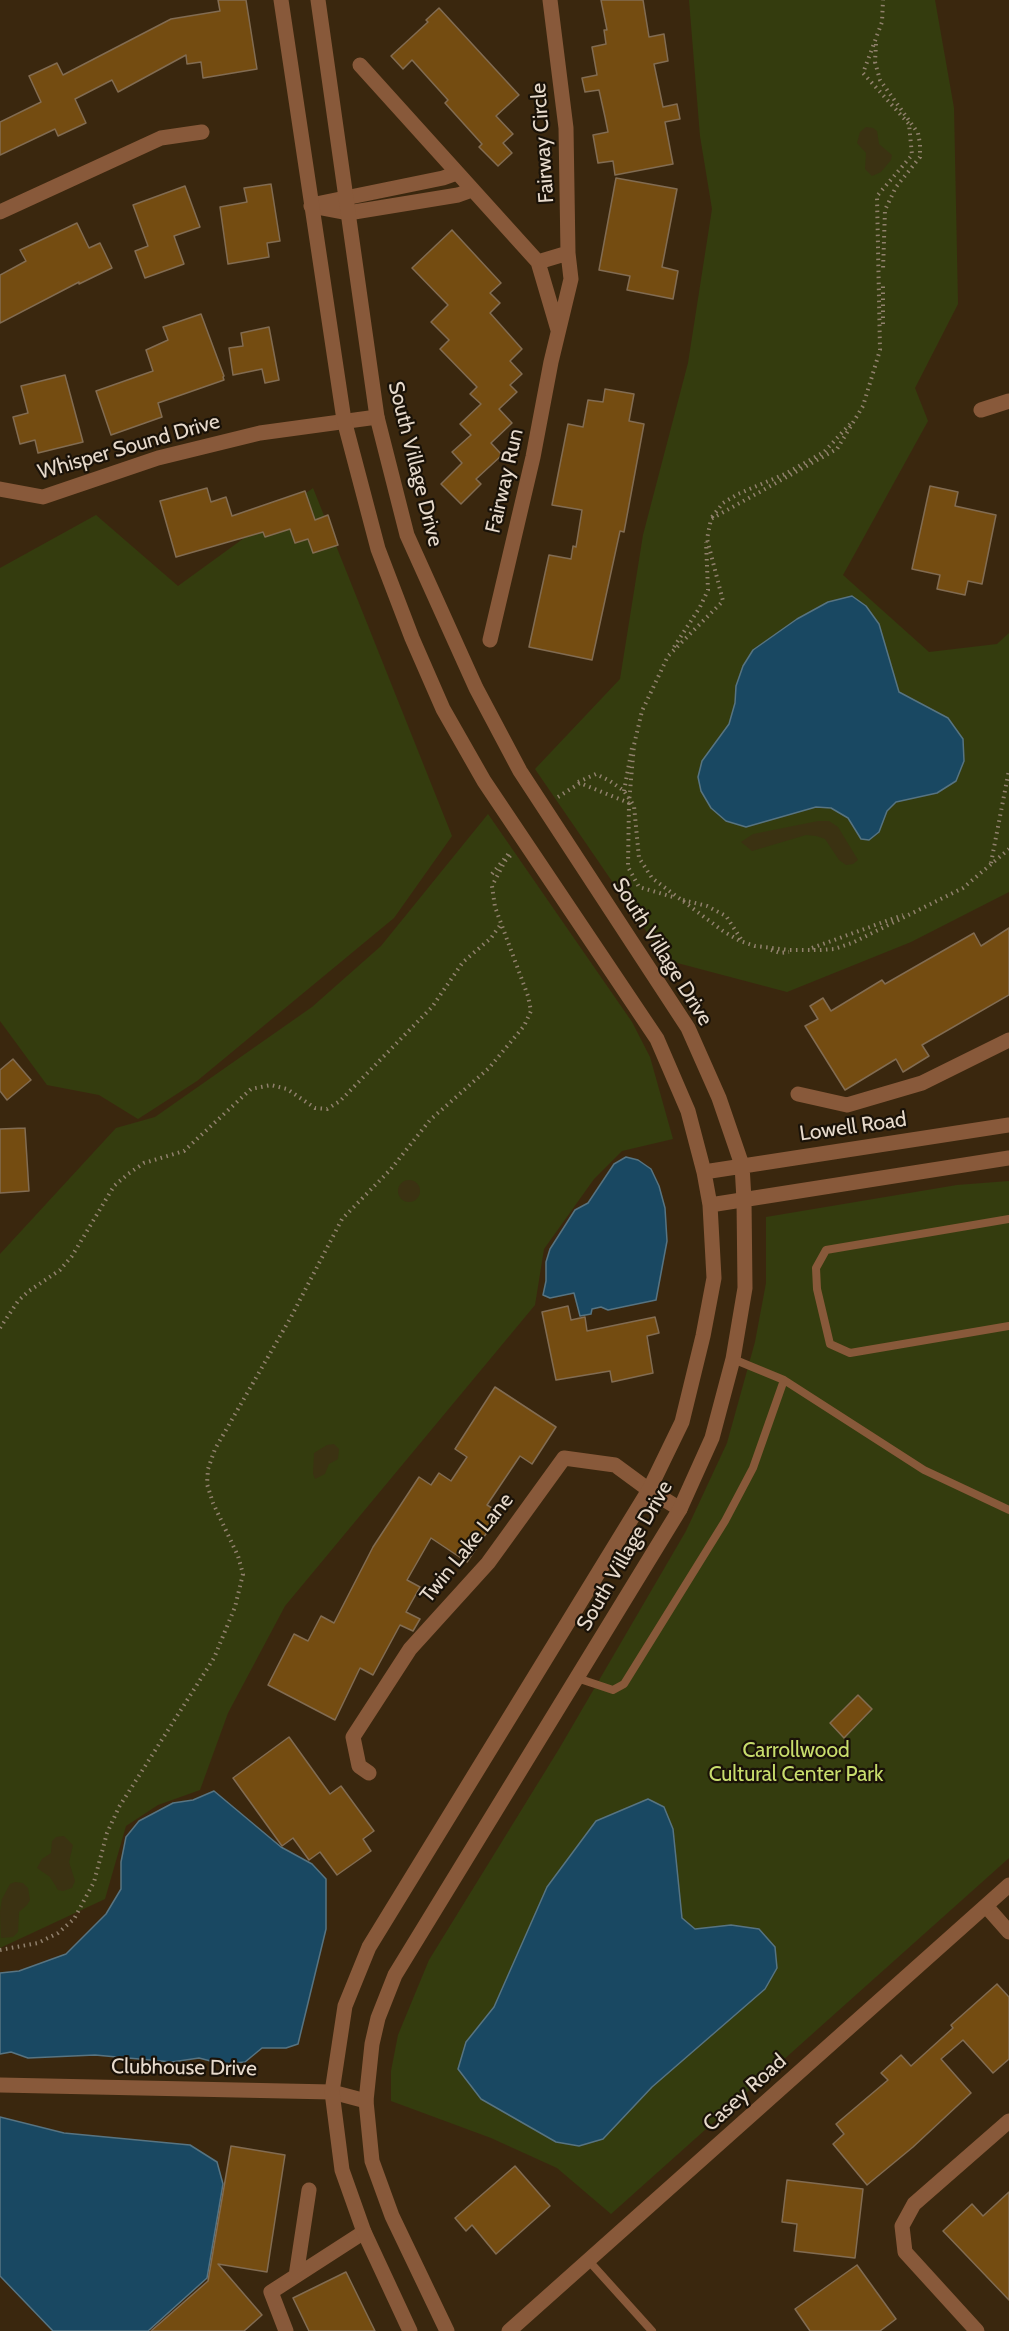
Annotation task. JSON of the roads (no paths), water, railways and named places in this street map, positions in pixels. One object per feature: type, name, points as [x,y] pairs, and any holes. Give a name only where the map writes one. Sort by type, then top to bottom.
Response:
[{"type":"street","name":"South Village Drive","points":[[281,0],[344,420],[378,549],[412,638],[443,709],[484,781],[657,1039],[688,1111],[710,1205],[714,1278],[703,1336],[682,1422],[649,1490],[369,1947],[345,2006],[332,2092],[342,2170],[364,2232],[410,2331]]},
{"type":"street","name":"South Village Drive","points":[[318,0],[377,417],[407,535],[476,688],[519,771],[688,1028],[719,1098],[742,1165],[744,1200],[745,1288],[733,1359],[712,1438],[680,1509],[395,1975],[378,2018],[372,2044],[366,2101],[372,2161],[392,2216],[447,2331]]},
{"type":"street","name":"Fairway Circle","points":[[550,0],[566,128],[568,253]]},
{"type":"street","name":"Fairway Run","points":[[360,66],[538,262],[558,330]]},
{"type":"street","points":[[0,212],[161,138],[202,132]]},
{"type":"street","points":[[311,206],[457,173]]},
{"type":"street","points":[[311,206],[348,213],[458,195],[472,190]]},
{"type":"street","points":[[538,262],[568,253]]},
{"type":"street","name":"Fairway Run","points":[[490,640],[533,457],[558,330],[571,279],[568,253]]},
{"type":"street","points":[[981,410],[1009,402]]},
{"type":"street","name":"Whisper Sound Drive","points":[[0,489],[43,497],[158,458],[260,433],[377,417]]},
{"type":"street","points":[[798,1094],[847,1105],[922,1083],[1009,1040]]},
{"type":"street","name":"Lowell Road","points":[[704,1172],[1009,1125]]},
{"type":"street","points":[[710,1205],[1009,1158]]},
{"type":"street","name":"Twin Lake Lane","points":[[369,1773],[359,1766],[353,1737],[410,1650],[488,1563],[564,1458],[615,1465],[680,1509]]},
{"type":"street","name":"Casey Road","points":[[509,2331],[1009,1885]]},
{"type":"street","points":[[986,1906],[1009,1932]]},
{"type":"street","name":"Clubhouse Drive","points":[[0,2085],[332,2092],[366,2101]]},
{"type":"street","points":[[977,2331],[905,2252],[903,2226],[914,2204],[1009,2121]]},
{"type":"street","points":[[296,2276],[309,2190]]},
{"type":"street","points":[[281,2329],[271,2292],[364,2232]]},
{"type":"lane","points":[[1009,1219],[826,1250],[816,1268],[818,1289],[830,1344],[850,1353],[1009,1326]]},
{"type":"lane","points":[[733,1359],[784,1380],[924,1470],[1009,1510]]},
{"type":"lane","points":[[577,1678],[613,1690],[624,1684],[725,1521],[753,1468],[784,1380]]},
{"type":"lane","points":[[588,2260],[652,2331]]},
{"type":"water","points":[[852,596],[866,606],[879,624],[899,692],[948,718],[963,739],[964,761],[956,781],[937,793],[896,802],[887,811],[879,832],[869,840],[861,839],[848,818],[831,808],[816,807],[746,827],[726,821],[711,808],[701,791],[698,777],[702,761],[729,724],[735,703],[736,686],[743,666],[753,650],[797,619],[828,602]]},
{"type":"water","points":[[626,1157],[638,1160],[651,1169],[665,1208],[667,1241],[656,1300],[608,1310],[601,1307],[592,1309],[591,1314],[580,1316],[574,1293],[550,1298],[543,1295],[546,1262],[550,1249],[575,1210],[588,1203],[614,1164]]},
{"type":"water","points":[[214,1791],[281,1847],[312,1864],[326,1879],[326,1929],[298,2044],[286,2048],[262,2048],[245,2062],[222,2064],[199,2058],[172,2062],[95,2055],[28,2058],[11,2052],[0,2054],[0,1973],[19,1971],[66,1954],[106,1914],[121,1889],[121,1862],[126,1837],[139,1821],[173,1803],[193,1800]]},
{"type":"water","points":[[648,1799],[664,1807],[673,1829],[682,1918],[695,1929],[731,1925],[759,1929],[775,1947],[777,1968],[765,1989],[652,2087],[603,2139],[579,2146],[556,2142],[481,2099],[458,2069],[466,2042],[494,2007],[547,1887],[596,1821]]},
{"type":"water","points":[[0,2117],[64,2133],[190,2145],[217,2162],[223,2184],[207,2278],[148,2331],[53,2331],[0,2276]]},
{"type":"park label","name":"Carrollwood Cultural Center Park","points":[[796,1763]]}]
